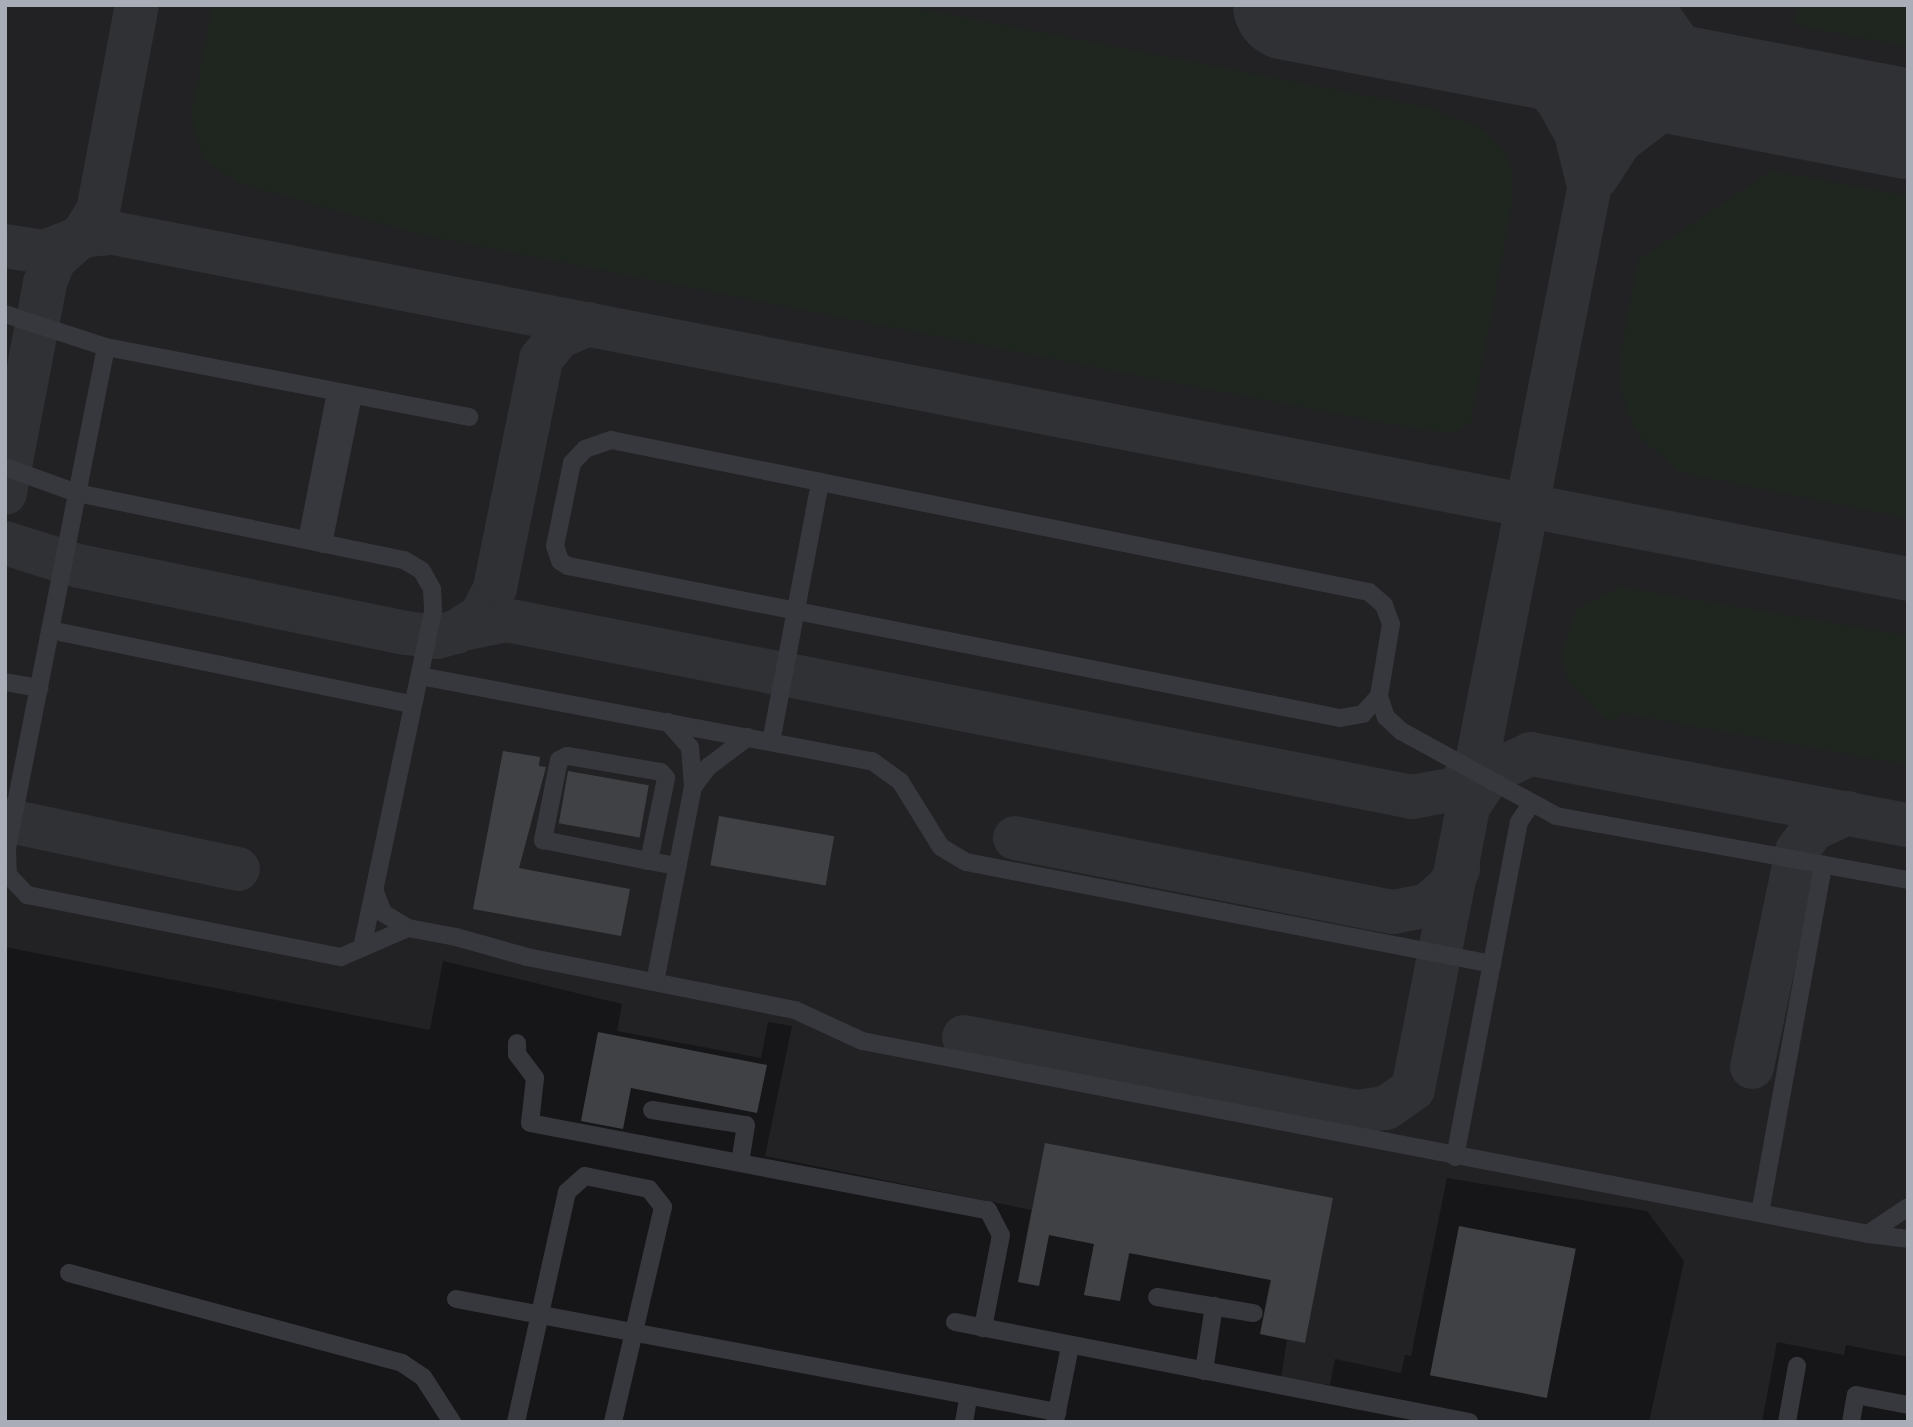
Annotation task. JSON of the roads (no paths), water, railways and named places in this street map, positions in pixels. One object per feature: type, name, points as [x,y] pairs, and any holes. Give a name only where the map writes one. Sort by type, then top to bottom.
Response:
[{"type":"lane","points":[[5,314],[106,347],[468,418]]},
{"type":"lane","points":[[106,347],[6,859],[18,890],[341,957],[408,928]]},
{"type":"lane","points":[[315,542],[344,393]]},
{"type":"lane","points":[[1401,731],[568,566],[560,561],[555,546],[572,463],[603,441],[1369,592],[1384,605],[1391,624],[1379,696],[1386,717],[1401,731],[1531,804],[1571,820],[1908,880]]},
{"type":"lane","points":[[5,467],[78,493],[404,561],[422,571],[433,600],[421,676],[409,704],[362,948]]},
{"type":"lane","points":[[771,742],[820,482]]},
{"type":"lane","points":[[50,630],[409,704]]},
{"type":"lane","points":[[421,676],[748,737],[886,768],[908,793],[941,847],[966,862],[1492,964]]},
{"type":"lane","points":[[5,682],[39,688]]},
{"type":"lane","points":[[1340,718],[1363,714],[1379,696]]},
{"type":"lane","points":[[655,982],[693,787],[690,747],[668,722]]},
{"type":"lane","points":[[693,787],[708,766],[748,737]]},
{"type":"lane","points":[[649,861],[666,778],[661,772],[567,756],[559,761],[543,840],[649,861],[678,866]]},
{"type":"lane","points":[[1455,1157],[1519,822],[1531,804]]},
{"type":"lane","points":[[1760,1213],[1824,865]]},
{"type":"lane","points":[[374,888],[383,913],[408,928],[795,1010],[862,1041],[1455,1157],[1868,1234],[1908,1239]]},
{"type":"lane","points":[[517,1043],[517,1054],[535,1078],[530,1122],[988,1210],[1001,1236],[983,1328]]},
{"type":"lane","points":[[652,1110],[746,1125],[740,1161]]},
{"type":"lane","points":[[516,1422],[567,1192],[585,1176],[649,1189],[663,1207],[613,1422]]},
{"type":"lane","points":[[1868,1234],[1908,1207]]},
{"type":"lane","points":[[69,1273],[402,1363],[424,1377],[452,1422]]},
{"type":"lane","points":[[1157,1297],[1254,1313]]},
{"type":"lane","points":[[456,1299],[969,1395],[1056,1417],[1070,1346]]},
{"type":"lane","points":[[1204,1371],[1214,1306]]},
{"type":"lane","points":[[955,1322],[1469,1422]]},
{"type":"lane","points":[[1787,1422],[1797,1366]]},
{"type":"lane","points":[[964,1422],[969,1395]]},
{"type":"lane","points":[[1851,1422],[1856,1395],[1908,1405]]}]
